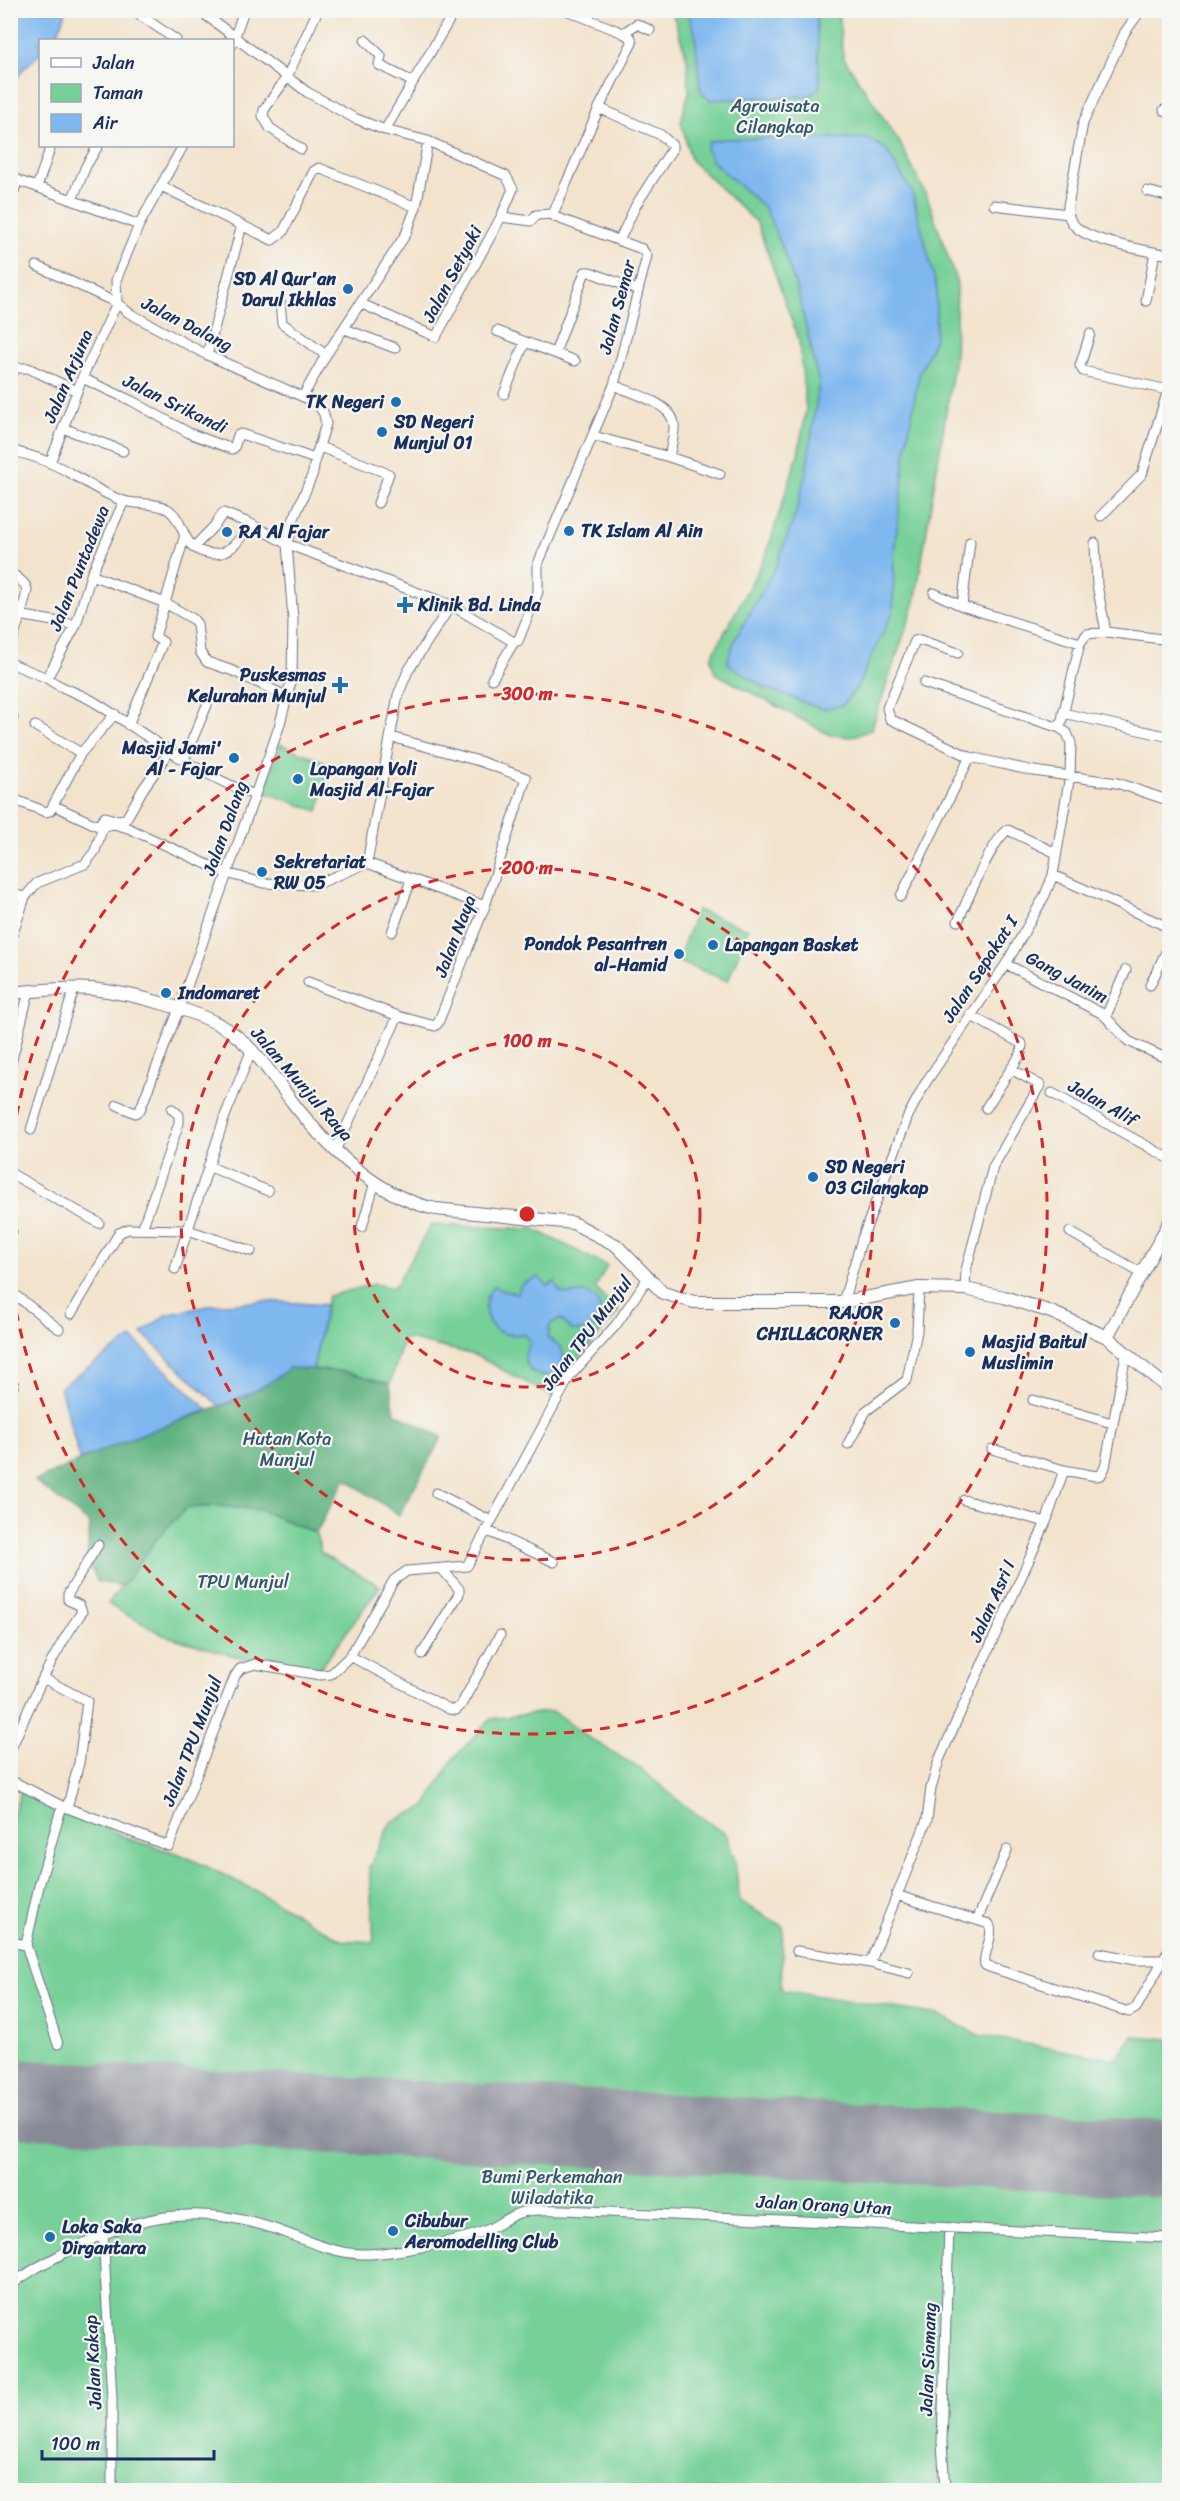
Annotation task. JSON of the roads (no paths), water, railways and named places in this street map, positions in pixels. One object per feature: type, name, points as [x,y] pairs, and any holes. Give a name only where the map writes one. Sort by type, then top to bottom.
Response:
[{"type":"street","points":[[133,10],[162,37]]},
{"type":"street","points":[[200,10],[231,39]]},
{"type":"street","points":[[244,10],[234,42],[307,92],[342,112],[385,129],[428,141],[506,176],[513,189],[501,217],[531,221],[536,214],[553,214],[553,208],[599,108],[632,43],[631,38],[623,33],[566,10]]},
{"type":"street","points":[[301,149],[270,128],[263,116],[264,110],[288,77],[318,10]]},
{"type":"street","points":[[385,129],[452,14],[436,10]]},
{"type":"street","points":[[1141,10],[1135,15],[1125,32],[1083,123],[1068,214],[1077,228],[1100,239],[1170,255]]},
{"type":"street","points":[[623,33],[636,24],[650,30]]},
{"type":"street","points":[[365,40],[381,56],[380,65],[413,82]]},
{"type":"street","points":[[599,108],[662,135],[672,145],[672,149],[636,205],[619,241]]},
{"type":"street","points":[[303,396],[326,355],[362,304],[406,234],[416,207],[428,141]]},
{"type":"street","points":[[37,187],[51,147]]},
{"type":"street","points":[[72,200],[86,166],[97,147]]},
{"type":"street","name":"Jalan Dalang","points":[[117,1105],[135,1113],[140,1110],[179,1009],[279,727],[292,678],[293,619],[287,544],[293,521],[313,473],[326,424],[324,414],[317,404],[207,355],[129,313],[117,303],[116,280],[139,225],[182,147]]},
{"type":"street","points":[[161,186],[272,240],[283,232],[314,171],[319,168],[416,207]]},
{"type":"street","points":[[10,201],[14,179],[139,225]]},
{"type":"street","points":[[1147,191],[1170,197]]},
{"type":"street","points":[[994,205],[1068,214]]},
{"type":"street","name":"Jalan Semar","points":[[492,679],[514,642],[518,641],[538,592],[538,564],[614,386],[646,252],[553,214]]},
{"type":"street","name":"Jalan Setyaki","points":[[362,304],[436,337],[501,217]]},
{"type":"street","points":[[207,355],[242,225]]},
{"type":"street","points":[[1146,301],[1155,252]]},
{"type":"street","points":[[37,266],[117,303]]},
{"type":"street","points":[[555,353],[585,272],[637,290]]},
{"type":"street","points":[[280,302],[282,323],[286,328],[326,355]]},
{"type":"street","name":"Jalan Arjuna","points":[[50,463],[82,378],[117,303]]},
{"type":"street","points":[[345,329],[395,348]]},
{"type":"street","points":[[497,331],[575,361]]},
{"type":"street","points":[[1090,334],[1080,366],[1083,371],[1169,389],[1165,421],[1142,474],[1101,516]]},
{"type":"street","points":[[504,394],[525,342]]},
{"type":"street","points":[[10,376],[16,368],[28,368],[77,391]]},
{"type":"street","name":"Jalan Srikandi","points":[[82,378],[132,401],[189,433],[232,449],[241,435],[315,459]]},
{"type":"street","points":[[614,386],[660,405],[671,413],[674,426],[669,456]]},
{"type":"street","points":[[63,428],[123,451]]},
{"type":"street","points":[[594,436],[669,456],[720,474]]},
{"type":"street","points":[[320,447],[389,474],[378,503]]},
{"type":"street","points":[[10,450],[50,463],[124,501],[168,509],[176,519],[184,538],[194,547],[212,554],[227,551],[234,546],[249,523]]},
{"type":"street","name":"Jalan Puntadewa","points":[[47,678],[76,625],[91,575],[124,501]]},
{"type":"street","points":[[194,547],[223,513],[249,523],[287,544],[451,605],[514,642]]},
{"type":"street","points":[[128,725],[164,642],[155,637],[184,538]]},
{"type":"street","points":[[962,606],[970,542]]},
{"type":"street","points":[[1095,543],[1097,585],[1106,632]]},
{"type":"street","name":"Jalan Puntadewa","points":[[10,572],[27,589],[26,600],[19,615],[10,649]]},
{"type":"street","points":[[91,575],[165,603],[193,619],[197,624],[200,652],[207,662],[233,670],[286,696]]},
{"type":"street","points":[[934,593],[962,606],[1080,643]]},
{"type":"street","points":[[367,863],[398,695],[403,680],[451,605]]},
{"type":"street","points":[[19,615],[76,625]]},
{"type":"street","points":[[924,683],[1059,728],[1080,643],[1087,634],[1106,632],[1170,640]]},
{"type":"street","points":[[958,653],[920,640],[915,641],[887,708],[890,719],[970,757],[1117,783],[1170,801]]},
{"type":"street","points":[[10,663],[82,694],[169,752],[255,795]]},
{"type":"street","points":[[184,759],[207,705]]},
{"type":"street","points":[[1063,713],[1170,737]]},
{"type":"street","points":[[10,798],[46,812],[50,811],[81,753],[115,714]]},
{"type":"street","points":[[35,726],[81,753]]},
{"type":"street","name":"Jalan Sepakat I","points":[[843,1302],[862,1239],[908,1116],[926,1082],[1006,964],[1045,895],[1053,875],[1070,775],[1071,744],[1067,733],[1059,728]]},
{"type":"street","name":"Jalan Naya","points":[[391,737],[479,760],[526,778],[524,792],[485,906],[438,1023],[430,1026],[398,1016]]},
{"type":"street","points":[[53,805],[98,826],[105,817],[115,820],[126,819],[143,789],[169,752]]},
{"type":"street","points":[[901,896],[970,757]]},
{"type":"street","points":[[10,942],[25,897],[37,883],[86,864],[95,851],[103,827],[108,824],[128,828],[226,873],[263,883],[309,885],[332,879],[367,863],[485,906]]},
{"type":"street","points":[[958,921],[993,849],[1004,832],[1008,830],[1056,853]]},
{"type":"street","points":[[1053,875],[1170,928]]},
{"type":"street","points":[[392,932],[411,880]]},
{"type":"street","points":[[10,894],[25,897]]},
{"type":"street","points":[[1150,985],[1170,944]]},
{"type":"street","name":"Gang Janim","points":[[1006,964],[1106,1016],[1128,1041],[1170,1060]]},
{"type":"street","points":[[1106,1016],[1126,970]]},
{"type":"street","points":[[308,982],[398,1016],[335,1151]]},
{"type":"street","points":[[32,1130],[74,988]]},
{"type":"street","name":"Jalan Munjul Raya","points":[[10,993],[74,988],[101,991],[179,1009],[212,1021],[252,1049],[300,1112],[335,1151],[398,1197],[414,1204],[573,1223],[616,1245],[663,1293],[694,1302],[843,1302],[919,1288],[965,1289],[1004,1297],[1041,1309],[1107,1337],[1170,1390]]},
{"type":"street","points":[[10,1068],[29,991]]},
{"type":"street","points":[[970,1015],[1022,1044],[1021,1054],[986,1108]]},
{"type":"street","points":[[175,1269],[208,1166],[252,1049]]},
{"type":"street","name":"Jalan Alif","points":[[965,1289],[966,1270],[993,1167],[1040,1085],[1011,1069]]},
{"type":"street","name":"Jalan Alif","points":[[1052,1093],[1170,1159]]},
{"type":"street","points":[[142,1229],[179,1123],[179,1115],[172,1109]]},
{"type":"street","points":[[208,1166],[268,1191]]},
{"type":"street","points":[[10,1173],[99,1223]]},
{"type":"street","points":[[362,1227],[375,1182]]},
{"type":"street","points":[[1107,1337],[1170,1221]]},
{"type":"street","points":[[71,1314],[119,1233],[128,1229],[188,1230],[251,1251]]},
{"type":"street","points":[[1070,1232],[1141,1273]]},
{"type":"street","name":"Jalan TPU Munjul","points":[[10,1780],[64,1808],[170,1846],[235,1676],[240,1669],[255,1664],[320,1675],[331,1674],[350,1656],[394,1580],[400,1574],[407,1571],[466,1566],[570,1376],[616,1325],[648,1278]]},
{"type":"street","points":[[848,1444],[866,1411],[907,1380],[918,1331],[919,1288]]},
{"type":"street","points":[[12,1295],[59,1329]]},
{"type":"street","points":[[992,1449],[1065,1470],[1101,1475],[1105,1467],[1126,1354]]},
{"type":"street","points":[[1034,1400],[1112,1423]]},
{"type":"street","name":"Jalan Asri I","points":[[870,1963],[927,1820],[939,1760],[1046,1522],[1065,1470]]},
{"type":"street","points":[[436,1493],[491,1521]]},
{"type":"street","points":[[964,1500],[1046,1522]]},
{"type":"street","points":[[486,1530],[555,1562]]},
{"type":"street","points":[[10,1752],[62,1640],[82,1612],[79,1605],[68,1600],[68,1597],[98,1545]]},
{"type":"street","points":[[422,1654],[459,1594],[459,1589],[442,1569]]},
{"type":"street","points":[[350,1656],[449,1709],[456,1710],[500,1635]]},
{"type":"street","points":[[43,1678],[87,1701],[79,1763],[39,1886],[26,1945],[57,2044]]},
{"type":"street","points":[[978,1920],[1007,1850]]},
{"type":"street","points":[[896,1895],[978,1920],[991,1927],[984,1958],[985,1965],[989,1967],[1132,2012],[1170,1948]]},
{"type":"street","points":[[10,1942],[26,1945]]},
{"type":"street","points":[[797,1951],[870,1963],[909,1973]]},
{"type":"street","points":[[1099,1953],[1135,1960],[1164,1960]]},
{"type":"street","name":"Jalan Orang Utan","points":[[10,2286],[25,2274],[103,2233],[132,2223],[176,2215],[220,2215],[266,2226],[339,2250],[361,2254],[387,2252],[481,2233],[516,2214],[564,2210],[1170,2238]]},
{"type":"street","name":"Jalan Siamang","points":[[945,2490],[942,2442],[949,2228]]},
{"type":"street","name":"Jalan Kakap","points":[[103,2233],[112,2399],[112,2490]]},
{"type":"water","points":[[11,10],[66,11],[57,36],[54,39],[39,39],[39,55],[25,67],[11,86]]},
{"type":"water","points":[[687,11],[816,11],[820,87],[809,96],[710,100],[700,88],[695,33]]},
{"type":"water","points":[[866,138],[885,148],[912,192],[937,289],[935,338],[919,375],[907,442],[894,553],[893,612],[857,687],[843,705],[822,709],[765,688],[727,663],[734,641],[776,566],[796,513],[806,472],[819,383],[798,293],[765,208],[713,162],[706,149],[709,142],[722,139]]},
{"type":"water","points":[[539,1277],[547,1286],[555,1282],[563,1293],[585,1293],[592,1296],[600,1310],[595,1324],[586,1331],[571,1330],[561,1319],[550,1324],[548,1338],[561,1347],[564,1357],[558,1371],[543,1376],[530,1370],[527,1364],[526,1350],[531,1343],[524,1334],[507,1335],[498,1331],[488,1320],[486,1313],[487,1299],[494,1286],[503,1291],[517,1293],[522,1284]]},
{"type":"water","points":[[265,1301],[326,1305],[313,1369],[289,1368],[256,1390],[219,1406],[142,1333],[166,1315],[212,1305]]},
{"type":"water","points":[[132,1338],[208,1410],[139,1435],[80,1460],[60,1387]]},
{"type":"place","name":"SD Al Qur'an Darul Ikhlas","points":[[348,289]]},
{"type":"place","name":"TK Negeri","points":[[396,402]]},
{"type":"place","name":"SD Negeri Munjul 01","points":[[382,432]]},
{"type":"place","name":"TK Islam Al Ain","points":[[569,531]]},
{"type":"place","name":"RA Al Fajar","points":[[227,532]]},
{"type":"place","name":"Klinik Bd. Linda","points":[[405,605]]},
{"type":"place","name":"Puskesmas Kelurahan Munjul","points":[[340,685]]},
{"type":"place","name":"Masjid Jami' Al - Fajar","points":[[234,758]]},
{"type":"place","name":"Lapangan Voli Masjid Al-Fajar","points":[[298,779]]},
{"type":"place","name":"Sekretariat RW 05","points":[[262,872]]},
{"type":"place","name":"Lapangan Basket","points":[[713,945]]},
{"type":"place","name":"Pondok Pesantren al-Hamid","points":[[679,954]]},
{"type":"place","name":"Indomaret","points":[[166,993]]},
{"type":"place","name":"SD Negeri 03 Cilangkap","points":[[813,1177]]},
{"type":"place","name":"RAJOR CHILL&CORNER","points":[[895,1323]]},
{"type":"place","name":"Masjid Baitul Muslimin","points":[[970,1352]]},
{"type":"place","name":"Cibubur Aeromodelling Club","points":[[393,2231]]},
{"type":"place","name":"Loka Saka Dirgantara","points":[[50,2237]]},
{"type":"park label","name":"Agrowisata Cilangkap","points":[[775,116]]},
{"type":"park label","name":"Hutan Kota Munjul","points":[[287,1449]]},
{"type":"park label","name":"TPU Munjul","points":[[243,1582]]},
{"type":"park label","name":"Bumi Perkemahan Wiladatika","points":[[552,2187]]}]
